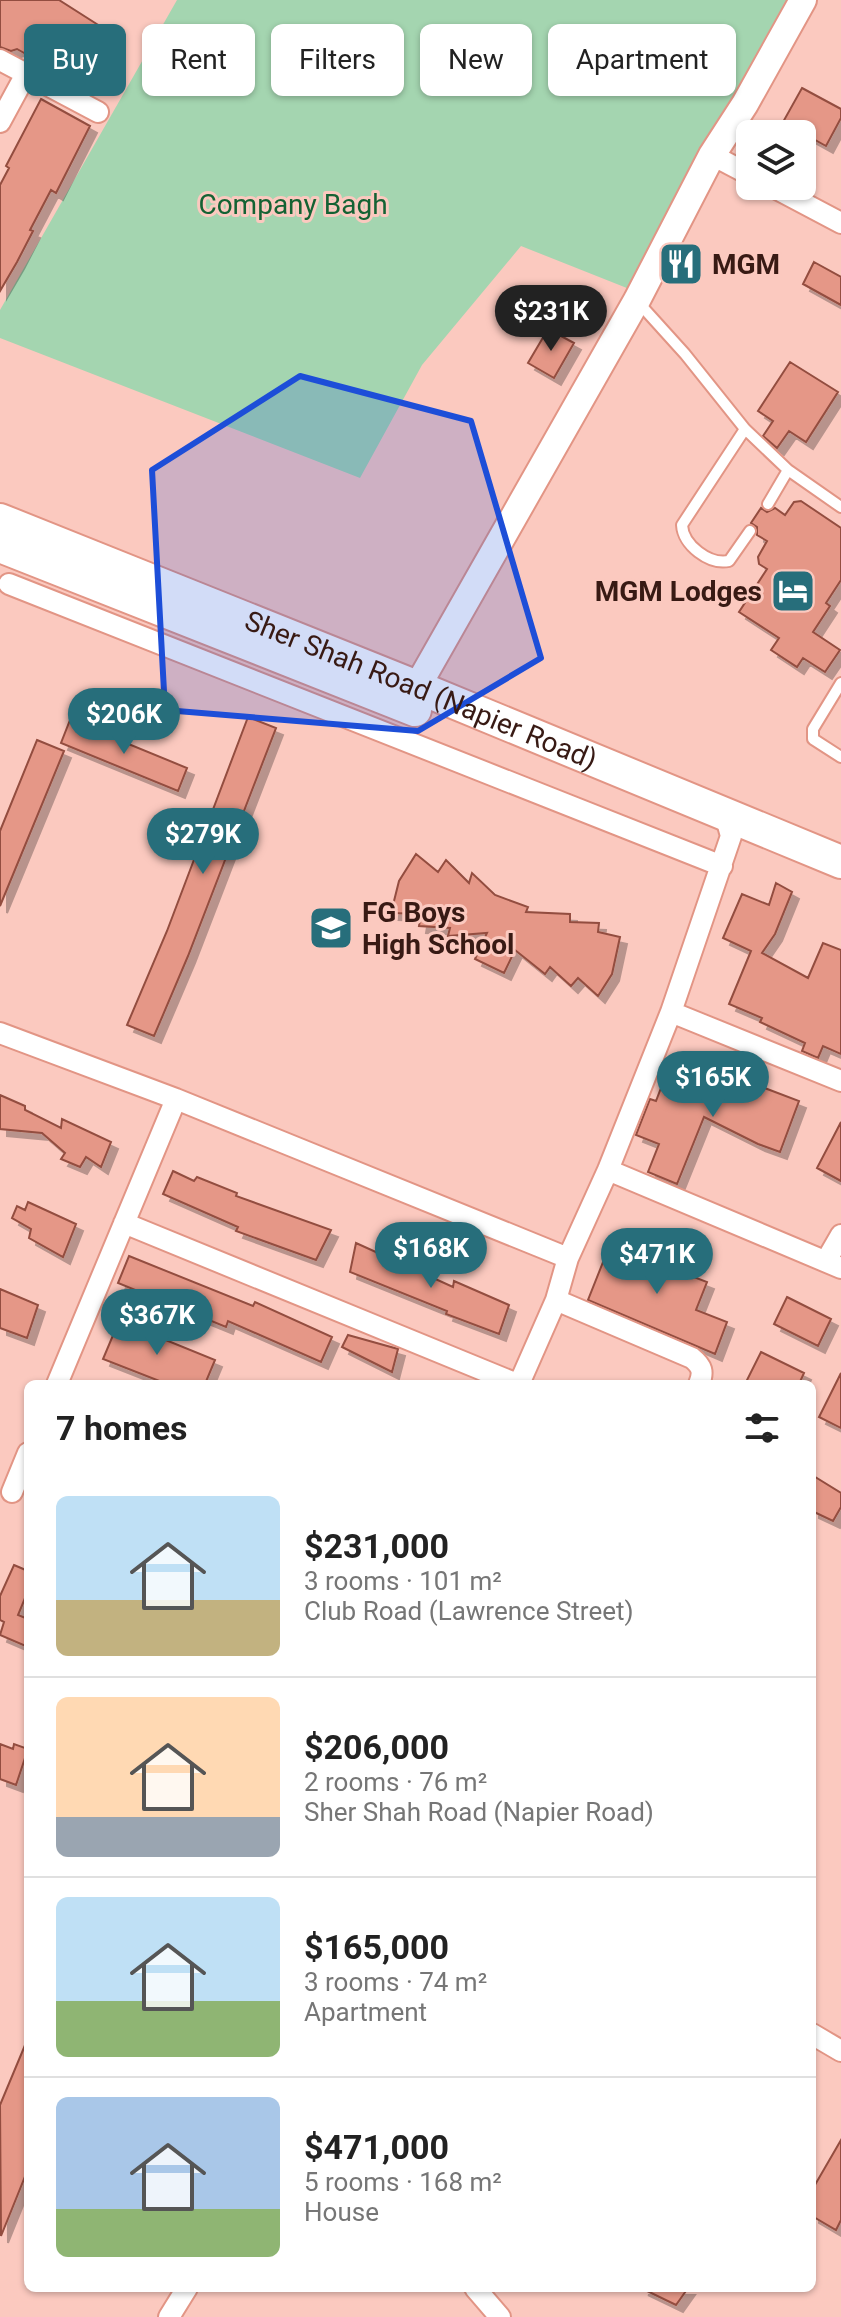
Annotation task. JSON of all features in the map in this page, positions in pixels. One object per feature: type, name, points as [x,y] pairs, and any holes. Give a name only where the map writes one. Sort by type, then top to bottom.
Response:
[{"type":"main road","name":"Sher Shah Road (Napier Road)","points":[[0,520],[417,699],[726,839],[841,881]]},
{"type":"main road","name":"Sher Shah Road (Napier Road)","points":[[0,546],[122,594],[417,699]]},
{"type":"main road","name":"Sher Shah Road (Napier Road)","points":[[726,839],[841,862]]},
{"type":"street","points":[[404,742],[417,699],[637,300],[712,155],[745,104],[803,0]]},
{"type":"street","points":[[0,60],[24,73]]},
{"type":"street","points":[[0,122],[24,78]]},
{"type":"street","points":[[68,96],[98,112]]},
{"type":"street","points":[[712,155],[736,168]]},
{"type":"street","points":[[797,200],[841,223]]},
{"type":"street","points":[[9,584],[404,742],[726,839],[671,1012],[608,1170],[568,1258],[556,1300],[520,1380]]},
{"type":"street","points":[[108,624],[122,594]]},
{"type":"street","points":[[671,1012],[841,1081]]},
{"type":"street","points":[[0,1033],[176,1099],[568,1258]]},
{"type":"street","points":[[59,1380],[176,1099]]},
{"type":"street","points":[[608,1170],[834,1265],[841,1235]]},
{"type":"street","points":[[124,1223],[508,1380]]},
{"type":"street","points":[[556,1300],[692,1358],[700,1364],[703,1375],[701,1380]]},
{"type":"street","points":[[13,1492],[24,1463]]},
{"type":"street","points":[[816,2036],[841,2051]]},
{"type":"street","points":[[169,2317],[185,2292]]},
{"type":"street","points":[[478,2292],[500,2317]]},
{"type":"lane","points":[[637,300],[745,429],[788,470],[841,507]]},
{"type":"lane","points":[[745,429],[682,525],[682,533],[701,553],[724,562],[729,561],[750,531]]},
{"type":"lane","points":[[768,504],[788,470]]},
{"type":"lane","points":[[841,683],[813,729],[813,739],[841,757]]},
{"type":"highlighted area","points":[[300,376],[471,421],[541,658],[418,731],[165,710],[152,470]]},
{"type":"green space","name":"Company Bagh","points":[[177,0],[807,0],[742,120],[736,120],[736,131],[647,296],[521,246],[422,365],[360,478],[0,338],[0,310],[122,96],[126,96],[126,89],[142,61],[142,96],[255,96],[255,24],[163,24]]},
{"type":"building","points":[[0,0],[59,0],[97,24],[24,24],[24,53],[0,47]]},
{"type":"building","points":[[802,88],[841,109],[841,118],[826,146],[816,140],[816,120],[784,120]]},
{"type":"building","points":[[41,99],[90,126],[56,193],[51,190],[30,230],[33,231],[0,291],[0,185],[9,168],[6,166]]},
{"type":"building","points":[[814,262],[841,277],[841,305],[803,284]]},
{"type":"building","points":[[548,329],[574,343],[554,378],[528,363]]},
{"type":"building","points":[[790,362],[838,392],[806,442],[789,431],[777,448],[763,436],[773,421],[758,411]]},
{"type":"building","name":"MGM Lodges","points":[[801,501],[841,528],[841,580],[826,603],[830,606],[813,632],[840,650],[825,672],[803,658],[797,667],[771,650],[779,638],[739,612],[767,569],[759,564],[758,557],[767,541],[757,535],[757,527],[751,523],[761,508],[767,512],[775,508],[785,515],[794,502]]},
{"type":"building","points":[[248,717],[276,728],[154,1036],[127,1025],[167,931]]},
{"type":"building","points":[[70,720],[187,768],[178,791],[61,743]]},
{"type":"building","points":[[37,740],[64,751],[0,906],[0,831]]},
{"type":"building","points":[[416,854],[438,872],[446,860],[469,883],[472,873],[495,895],[528,907],[526,912],[570,914],[570,922],[599,923],[598,932],[620,937],[612,974],[598,996],[578,978],[571,986],[550,967],[545,974],[515,950],[504,973],[475,959],[487,933],[448,936],[450,928],[419,926],[421,914],[391,913],[399,881]]},
{"type":"building","points":[[776,883],[792,892],[775,934],[762,953],[808,978],[823,943],[841,950],[841,1054],[823,1046],[818,1058],[802,1051],[805,1043],[760,1022],[762,1018],[729,1004],[751,951],[723,938],[742,894],[769,905]]},
{"type":"building","points":[[727,1069],[799,1101],[780,1152],[704,1117],[677,1184],[648,1172],[659,1144],[636,1135],[650,1099],[656,1101],[664,1080],[679,1086],[681,1081],[715,1094]]},
{"type":"building","points":[[0,1095],[61,1128],[62,1119],[111,1142],[101,1167],[86,1157],[80,1167],[61,1159],[65,1153],[42,1133],[0,1129]]},
{"type":"building","points":[[841,1122],[841,1181],[817,1168]]},
{"type":"building","points":[[173,1171],[194,1181],[197,1177],[237,1193],[236,1196],[331,1230],[316,1260],[236,1231],[238,1227],[163,1194]]},
{"type":"building","points":[[28,1202],[76,1224],[63,1257],[29,1238],[31,1229],[12,1218],[17,1206],[25,1210]]},
{"type":"building","points":[[356,1243],[453,1287],[454,1281],[509,1305],[499,1334],[350,1272]]},
{"type":"building","points":[[660,1243],[673,1248],[673,1269],[707,1282],[696,1310],[727,1322],[715,1354],[588,1300],[609,1247],[640,1259]]},
{"type":"building","points":[[129,1256],[253,1306],[255,1302],[332,1337],[321,1362],[228,1321],[226,1327],[118,1283]]},
{"type":"building","points":[[0,1289],[38,1305],[27,1338],[0,1328]]},
{"type":"building","points":[[787,1297],[831,1319],[818,1346],[774,1324]]},
{"type":"building","points":[[119,1321],[215,1360],[207,1380],[157,1380],[103,1359]]},
{"type":"building","points":[[348,1335],[398,1349],[392,1372],[342,1347]]},
{"type":"building","points":[[761,1352],[804,1373],[801,1380],[747,1380]]},
{"type":"building","points":[[841,1373],[841,1428],[819,1417]]},
{"type":"building","points":[[816,1477],[841,1493],[841,1507],[833,1521],[816,1513]]},
{"type":"building","points":[[14,1565],[24,1569],[24,1601],[18,1615],[24,1617],[24,1645],[0,1635],[4,1622],[0,1620],[0,1596]]},
{"type":"building","points":[[0,1744],[13,1749],[14,1744],[24,1748],[24,1761],[16,1785],[0,1779]]},
{"type":"building","points":[[24,2048],[24,2179],[1,2236],[0,2105]]},
{"type":"building","points":[[841,2140],[841,2220],[836,2230],[816,2218],[816,2183]]},
{"type":"building","points":[[649,2292],[685,2292],[676,2305]]},
{"type":"place","name":"MGM","points":[[681,264]]},
{"type":"place","name":"MGM Lodges","points":[[793,591]]},
{"type":"place","name":"FG Boys High School","points":[[331,928]]}]
